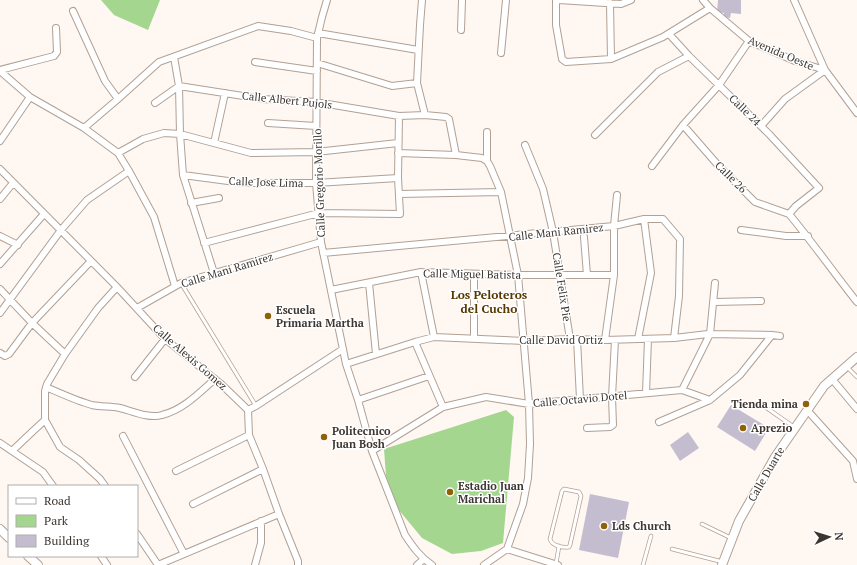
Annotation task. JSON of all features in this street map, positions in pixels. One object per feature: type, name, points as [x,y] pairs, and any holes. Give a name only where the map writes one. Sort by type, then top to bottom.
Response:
[{"type":"street","name":"Calle Gregorio Morillo","points":[[327,0],[318,36],[316,102],[316,183],[323,253],[342,349],[372,451],[405,536],[424,560],[432,565]]},
{"type":"street","points":[[461,30],[462,0]]},
{"type":"street","points":[[501,53],[506,0]]},
{"type":"street","points":[[556,0],[556,25],[562,59],[566,62],[611,59],[669,34],[710,8]]},
{"type":"street","points":[[559,0],[596,1],[621,4],[630,0]]},
{"type":"street","name":"Avenida Oeste","points":[[703,0],[710,8],[749,41],[795,61],[825,70]]},
{"type":"street","points":[[794,0],[825,70],[857,113]]},
{"type":"street","points":[[422,1],[416,83],[425,115]]},
{"type":"street","points":[[610,3],[611,59]]},
{"type":"street","points":[[73,11],[105,81],[118,99]]},
{"type":"street","points":[[84,128],[159,62],[258,26],[418,50]]},
{"type":"street","points":[[0,70],[54,56],[57,52],[56,28]]},
{"type":"street","name":"Calle 24","points":[[669,34],[689,56],[761,126],[819,188],[796,206],[789,214]]},
{"type":"street","points":[[652,166],[683,125],[718,85],[749,41]]},
{"type":"street","points":[[595,134],[658,72],[689,56]]},
{"type":"street","points":[[174,57],[179,86],[183,175],[214,273]]},
{"type":"street","points":[[255,62],[317,71]]},
{"type":"street","points":[[317,63],[392,86],[416,83]]},
{"type":"street","points":[[0,70],[30,97],[84,128],[118,153],[154,217],[175,286]]},
{"type":"street","points":[[761,126],[785,100],[825,70]]},
{"type":"street","points":[[155,103],[179,86]]},
{"type":"street","name":"Calle Albert Pujols","points":[[179,86],[262,99],[316,102],[399,116],[425,115],[446,117],[449,119],[456,155]]},
{"type":"street","points":[[214,143],[225,93]]},
{"type":"street","points":[[0,141],[30,97]]},
{"type":"street","points":[[204,243],[319,213],[400,214],[398,178],[399,116]]},
{"type":"street","points":[[268,123],[316,126]]},
{"type":"street","name":"Calle 26","points":[[683,125],[717,164],[755,202],[789,214]]},
{"type":"street","points":[[487,132],[487,161]]},
{"type":"street","points":[[118,153],[143,139],[164,133],[180,134],[251,154],[316,152],[398,143]]},
{"type":"street","name":"Calle Felix Pie","points":[[525,145],[543,189],[553,232],[560,275],[574,339],[580,399]]},
{"type":"street","points":[[398,153],[456,155],[482,158],[487,161],[501,192],[511,236],[518,275],[529,404],[530,444],[528,478],[523,504],[508,549],[484,565]]},
{"type":"street","name":"Calle Alexis Gomez","points":[[0,170],[61,230],[166,339],[215,379],[248,410]]},
{"type":"street","points":[[0,313],[61,230],[87,200],[129,171]]},
{"type":"street","name":"Calle Jose Lima","points":[[183,175],[243,183],[316,183],[398,178]]},
{"type":"street","points":[[0,200],[13,183]]},
{"type":"street","points":[[399,194],[501,192]]},
{"type":"street","points":[[605,340],[614,275],[614,226],[617,195]]},
{"type":"street","points":[[192,203],[219,198]]},
{"type":"street","points":[[0,264],[44,214]]},
{"type":"street","points":[[789,214],[808,236],[828,265],[857,302]]},
{"type":"street","points":[[638,339],[650,273],[644,219]]},
{"type":"street","name":"Calle Mani Ramirez","points":[[323,253],[614,226],[644,219],[663,219],[680,239],[679,296],[674,338]]},
{"type":"street","points":[[741,230],[786,236],[808,236]]},
{"type":"street","points":[[0,236],[18,245]]},
{"type":"street","points":[[584,237],[587,275]]},
{"type":"street","name":"Calle Mani Ramirez","points":[[137,308],[181,283],[321,242]]},
{"type":"street","points":[[0,354],[5,356],[9,354],[32,323],[91,261]]},
{"type":"street","points":[[422,272],[434,337]]},
{"type":"street","name":"Calle Miguel Batista","points":[[331,290],[422,272],[518,275],[614,275]]},
{"type":"street","points":[[474,274],[474,339]]},
{"type":"street","points":[[369,283],[376,354]]},
{"type":"street","points":[[710,400],[682,390],[710,334],[715,283]]},
{"type":"street","points":[[104,485],[100,479],[79,460],[60,447],[45,420],[46,388],[65,354],[98,308],[117,288]]},
{"type":"street","points":[[0,289],[32,323],[65,354]]},
{"type":"street","points":[[714,302],[761,301]]},
{"type":"street","name":"Calle David Ortiz","points":[[346,364],[434,337],[524,341],[648,339],[710,334],[780,336]]},
{"type":"street","points":[[659,422],[710,400],[740,375],[772,335]]},
{"type":"street","points":[[136,377],[166,339]]},
{"type":"street","points":[[646,393],[648,339]]},
{"type":"street","points":[[587,428],[610,428],[613,425],[612,396],[615,340]]},
{"type":"street","points":[[415,342],[443,407]]},
{"type":"street","points":[[298,565],[298,561],[279,514],[263,468],[249,435],[248,410],[342,349]]},
{"type":"street","name":"Calle Duarte","points":[[722,563],[739,521],[775,456],[824,386],[857,357]]},
{"type":"street","points":[[358,400],[429,376]]},
{"type":"street","points":[[46,388],[92,405],[118,408],[153,416],[161,416],[187,403],[215,379]]},
{"type":"street","points":[[832,379],[857,409]]},
{"type":"street","name":"Calle Octavio Dotel","points":[[372,451],[443,407],[486,397],[529,404],[682,390]]},
{"type":"street","points":[[807,410],[853,461],[857,479]]},
{"type":"street","points":[[12,451],[45,420]]},
{"type":"street","points":[[176,471],[249,435]]},
{"type":"street","points":[[123,436],[184,554]]},
{"type":"street","points":[[0,443],[43,472],[52,485]]},
{"type":"street","points":[[193,504],[263,468]]},
{"type":"street","points":[[138,535],[158,565],[279,514]]},
{"type":"street","points":[[255,565],[261,543],[261,521]]},
{"type":"street","points":[[0,529],[8,537]]},
{"type":"street","points":[[508,549],[556,565]]},
{"type":"street","points":[[29,557],[38,565]]},
{"type":"street","points":[[101,557],[107,565]]},
{"type":"street","points":[[417,565],[424,560]]},
{"type":"lane","points":[[181,283],[256,406]]},
{"type":"lane","points":[[846,366],[857,377]]},
{"type":"lane","points":[[761,404],[795,428]]},
{"type":"lane","points":[[566,489],[579,492],[581,496],[570,545],[569,547],[559,546],[552,544],[550,539],[562,491],[566,489]]},
{"type":"lane","points":[[702,524],[732,538]]},
{"type":"lane","points":[[643,565],[651,536]]},
{"type":"lane","points":[[556,565],[559,546]]},
{"type":"lane","points":[[672,549],[722,563]]},
{"type":"green space","points":[[101,0],[160,0],[148,30],[114,15]]},
{"type":"green space","name":"Estadio Juan Marichal","points":[[506,410],[514,417],[503,543],[481,551],[452,554],[422,538],[398,509],[386,476],[384,449]]},
{"type":"building","points":[[718,0],[741,0],[741,14],[731,13],[730,18],[724,17],[724,13],[717,12]]},
{"type":"building","name":"Aprezio","points":[[731,405],[769,428],[755,451],[717,427]]},
{"type":"building","points":[[688,432],[699,448],[680,461],[670,445]]},
{"type":"building","name":"Lds Church","points":[[590,494],[629,502],[618,558],[579,550]]},
{"type":"place","name":"Escuela Primaria Martha","points":[[268,316]]},
{"type":"place","name":"Tienda mina","points":[[806,404]]},
{"type":"place","name":"Aprezio","points":[[743,428]]},
{"type":"place","name":"Politecnico Juan Bosh","points":[[324,437]]},
{"type":"place","name":"Estadio Juan Marichal","points":[[450,492]]},
{"type":"place","name":"Lds Church","points":[[604,526]]},
{"type":"district","name":"Los Peloteros del Cucho","points":[[489,301]]}]
